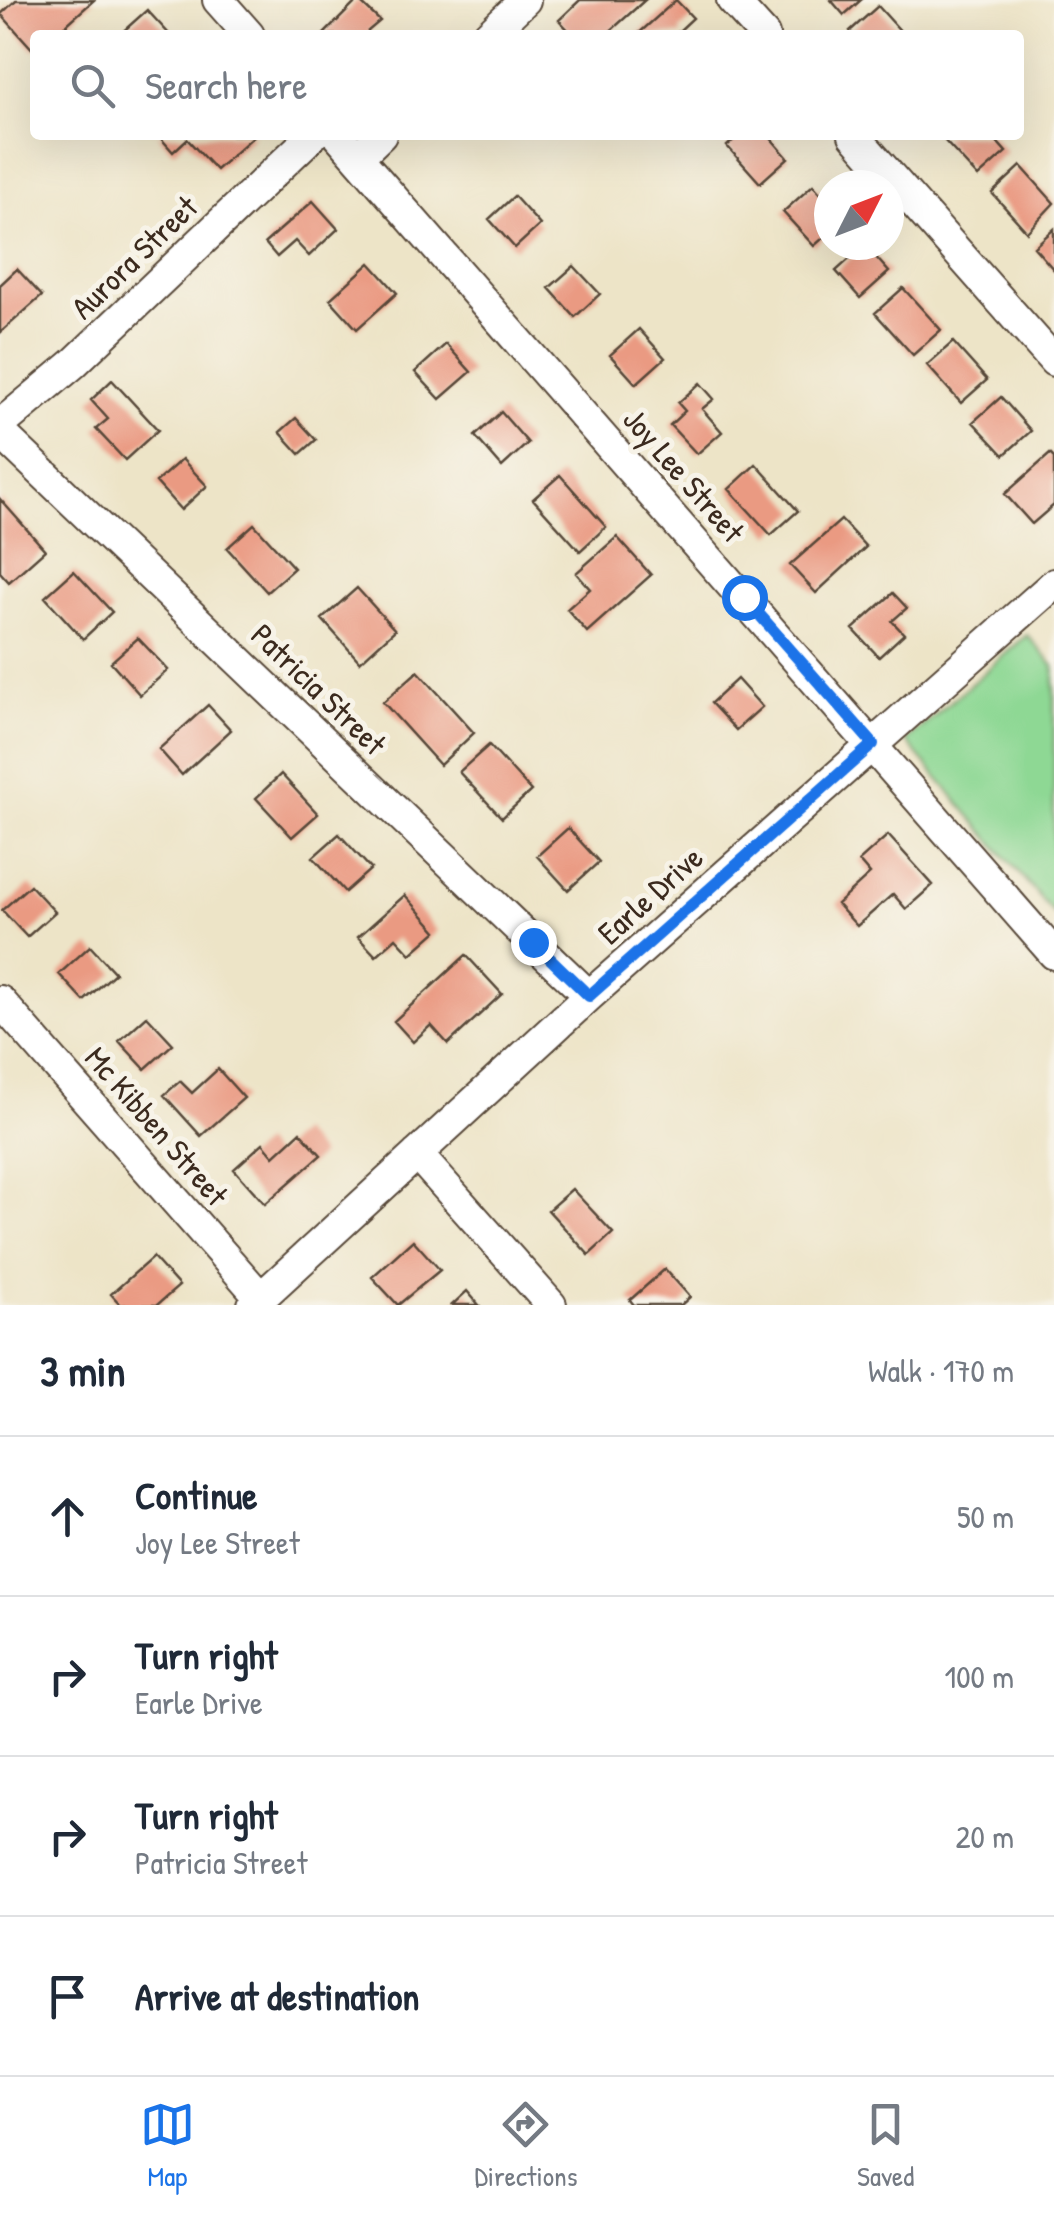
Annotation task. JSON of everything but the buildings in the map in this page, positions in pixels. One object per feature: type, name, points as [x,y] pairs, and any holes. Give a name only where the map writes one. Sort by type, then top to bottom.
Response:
[{"type":"street","points":[[218,0],[245,30]]},
{"type":"street","points":[[493,30],[526,0]]},
{"type":"street","points":[[732,0],[759,30]]},
{"type":"street","name":"Aurora Street","points":[[0,428],[308,140]]},
{"type":"street","points":[[858,140],[1054,361]]},
{"type":"street","name":"Joy Lee Street","points":[[348,146],[1054,954]]},
{"type":"street","name":"Patricia Street","points":[[0,428],[589,996]]},
{"type":"street","name":"Earle Drive","points":[[257,1301],[589,996],[1054,584]]},
{"type":"street","name":"Mc Kibben Street","points":[[0,1001],[257,1301]]},
{"type":"street","points":[[416,1154],[551,1305]]},
{"type":"green space","points":[[1027,635],[1054,666],[1054,914],[906,741]]},
{"type":"route","points":[[533,942],[589,996],[873,744],[744,597]]}]
